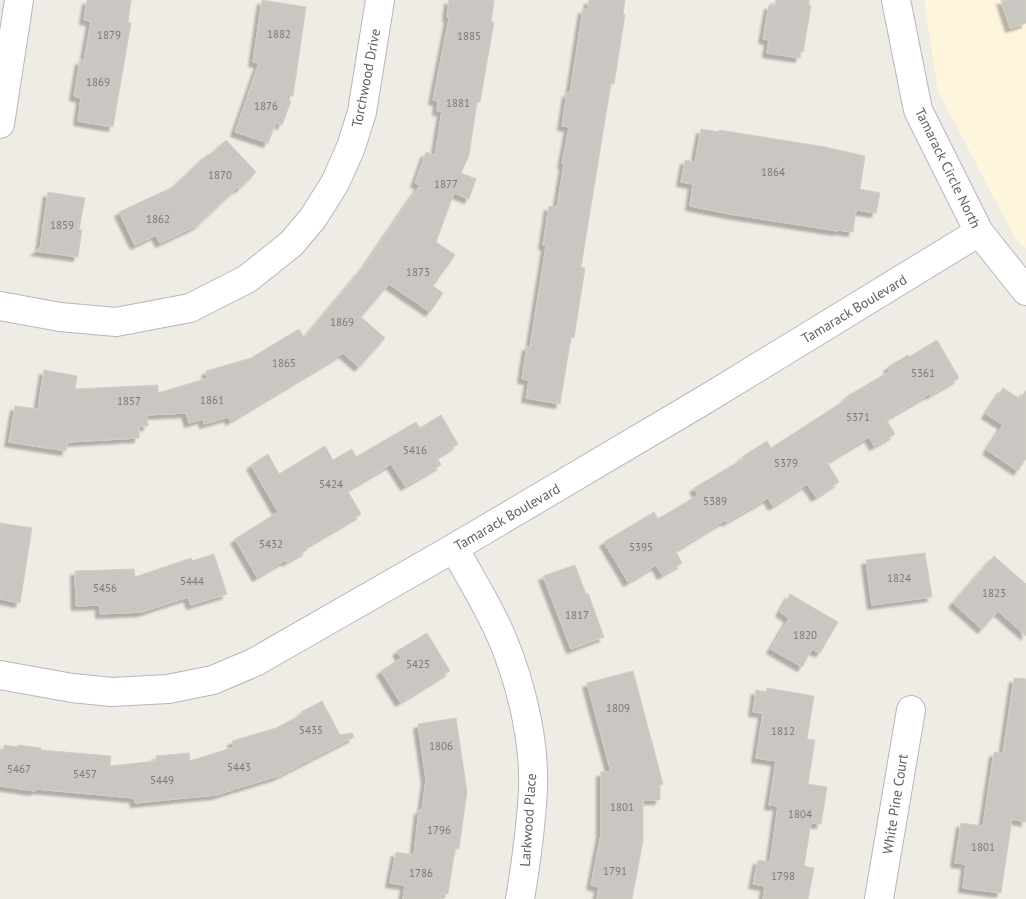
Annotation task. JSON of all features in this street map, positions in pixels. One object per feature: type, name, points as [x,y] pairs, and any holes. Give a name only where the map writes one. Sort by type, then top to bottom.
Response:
[{"type":"street","points":[[0,124],[19,0]]},
{"type":"street","name":"Torchwood Drive","points":[[0,306],[60,317],[116,322],[190,308],[247,279],[269,262],[291,244],[314,218],[335,183],[351,147],[362,112],[380,0]]},
{"type":"street","name":"Tamarack Circle North","points":[[896,0],[918,110],[979,232],[1026,291]]},
{"type":"street","name":"Tamarack Boulevard","points":[[0,675],[72,688],[112,692],[168,689],[213,680],[255,662],[454,548],[706,399],[979,232]]},
{"type":"street","name":"Larkwood Place","points":[[454,548],[502,638],[521,690],[530,740],[533,788],[527,860],[520,899]]},
{"type":"street","name":"White Pine Court","points":[[879,899],[911,710]]},
{"type":"shaded area","points":[[924,0],[1026,0],[1026,249],[1015,238],[938,91]]},
{"type":"building","points":[[87,0],[131,0],[128,22],[131,23],[113,127],[78,121],[81,98],[74,96],[80,60],[84,61],[91,21],[84,20]]},
{"type":"building","points":[[262,0],[306,7],[293,96],[287,95],[286,99],[291,101],[282,125],[276,123],[268,143],[235,132],[259,63],[253,62]]},
{"type":"building","points":[[449,0],[494,0],[491,22],[494,22],[480,102],[477,102],[469,155],[461,173],[476,179],[469,199],[454,193],[436,242],[455,255],[433,286],[443,293],[430,312],[389,284],[361,317],[385,338],[359,367],[343,353],[230,421],[229,417],[204,424],[203,419],[189,423],[186,413],[147,415],[148,426],[139,426],[139,438],[68,442],[66,451],[9,442],[15,406],[38,409],[44,370],[77,376],[75,389],[158,385],[158,393],[208,378],[206,371],[251,358],[299,329],[304,338],[366,264],[420,185],[415,183],[426,152],[435,156],[442,111],[437,111],[438,101],[433,100],[449,18],[447,17]]},
{"type":"building","points":[[589,0],[625,0],[623,14],[625,15],[614,84],[611,83],[581,267],[585,268],[574,338],[571,337],[560,404],[526,398],[529,380],[522,379],[527,346],[530,347],[546,246],[543,245],[549,206],[557,207],[564,164],[562,164],[569,127],[562,126],[567,93],[570,93],[583,9],[587,10]]},
{"type":"building","points":[[776,0],[809,0],[809,6],[811,6],[803,52],[801,51],[800,58],[767,53],[769,40],[763,39],[769,5],[775,6]]},
{"type":"building","points":[[1001,0],[1026,0],[1026,23],[1010,28]]},
{"type":"building","points":[[701,129],[719,132],[719,130],[825,147],[865,156],[860,189],[880,193],[876,213],[856,210],[853,232],[730,214],[690,206],[693,184],[681,182],[685,160],[695,162]]},
{"type":"building","points":[[226,140],[256,172],[198,225],[160,243],[156,235],[135,245],[119,212],[173,187]]},
{"type":"building","points":[[48,192],[85,198],[79,230],[82,229],[78,257],[35,251],[40,248]]},
{"type":"building","points":[[937,340],[959,378],[886,419],[895,434],[874,446],[869,437],[827,462],[839,482],[816,497],[807,484],[773,506],[768,498],[726,522],[725,520],[676,550],[682,563],[662,575],[656,565],[628,582],[604,542],[654,512],[658,519],[698,495],[694,488],[743,459],[742,457],[767,441],[771,448],[847,399],[846,397],[890,371],[888,367]]},
{"type":"building","points":[[1003,388],[1020,399],[1026,390],[1026,458],[1018,471],[987,450],[1003,425],[986,414]]},
{"type":"building","points":[[441,415],[458,444],[437,457],[441,465],[405,486],[391,464],[347,490],[361,514],[305,547],[307,550],[286,562],[285,560],[257,577],[235,539],[278,512],[251,465],[268,454],[279,474],[325,446],[333,460],[352,449],[356,457],[416,422],[420,428]]},
{"type":"building","points":[[0,523],[32,528],[20,603],[0,599]]},
{"type":"building","points":[[925,553],[932,597],[872,605],[866,560]]},
{"type":"building","points":[[214,554],[227,594],[191,605],[188,597],[142,612],[100,614],[100,605],[76,606],[75,571],[134,569],[135,577],[191,558],[192,561]]},
{"type":"building","points":[[994,556],[1026,584],[1026,636],[998,611],[982,629],[953,603]]},
{"type":"building","points":[[575,565],[586,594],[588,593],[604,637],[571,649],[543,576]]},
{"type":"building","points":[[790,594],[838,622],[820,653],[812,649],[802,667],[771,649],[789,618],[780,612]]},
{"type":"building","points":[[427,633],[450,671],[400,702],[381,671],[401,658],[397,651]]},
{"type":"building","points":[[633,671],[663,784],[660,785],[660,800],[643,800],[643,841],[632,899],[597,899],[599,887],[591,885],[601,834],[601,772],[611,772],[587,683]]},
{"type":"building","points":[[1014,678],[1026,679],[1026,822],[1012,819],[1001,893],[963,888],[966,864],[955,863],[961,823],[983,826],[994,752],[1003,753]]},
{"type":"building","points":[[767,688],[814,696],[807,739],[815,740],[808,784],[827,787],[821,824],[811,823],[804,866],[814,868],[808,899],[763,899],[765,886],[753,884],[758,860],[770,862],[778,806],[769,805],[776,761],[756,758],[763,713],[753,712],[756,690],[766,692]]},
{"type":"building","points":[[322,701],[340,735],[352,733],[354,737],[278,776],[216,795],[135,803],[134,798],[36,789],[35,791],[0,786],[0,749],[4,750],[4,745],[111,756],[110,766],[157,761],[156,756],[189,753],[190,761],[234,747],[232,741],[276,728],[303,714],[301,712]]},
{"type":"building","points":[[456,718],[467,792],[459,849],[455,849],[448,894],[442,893],[441,899],[403,899],[405,885],[390,883],[396,852],[414,855],[419,810],[422,810],[426,779],[418,724]]}]
